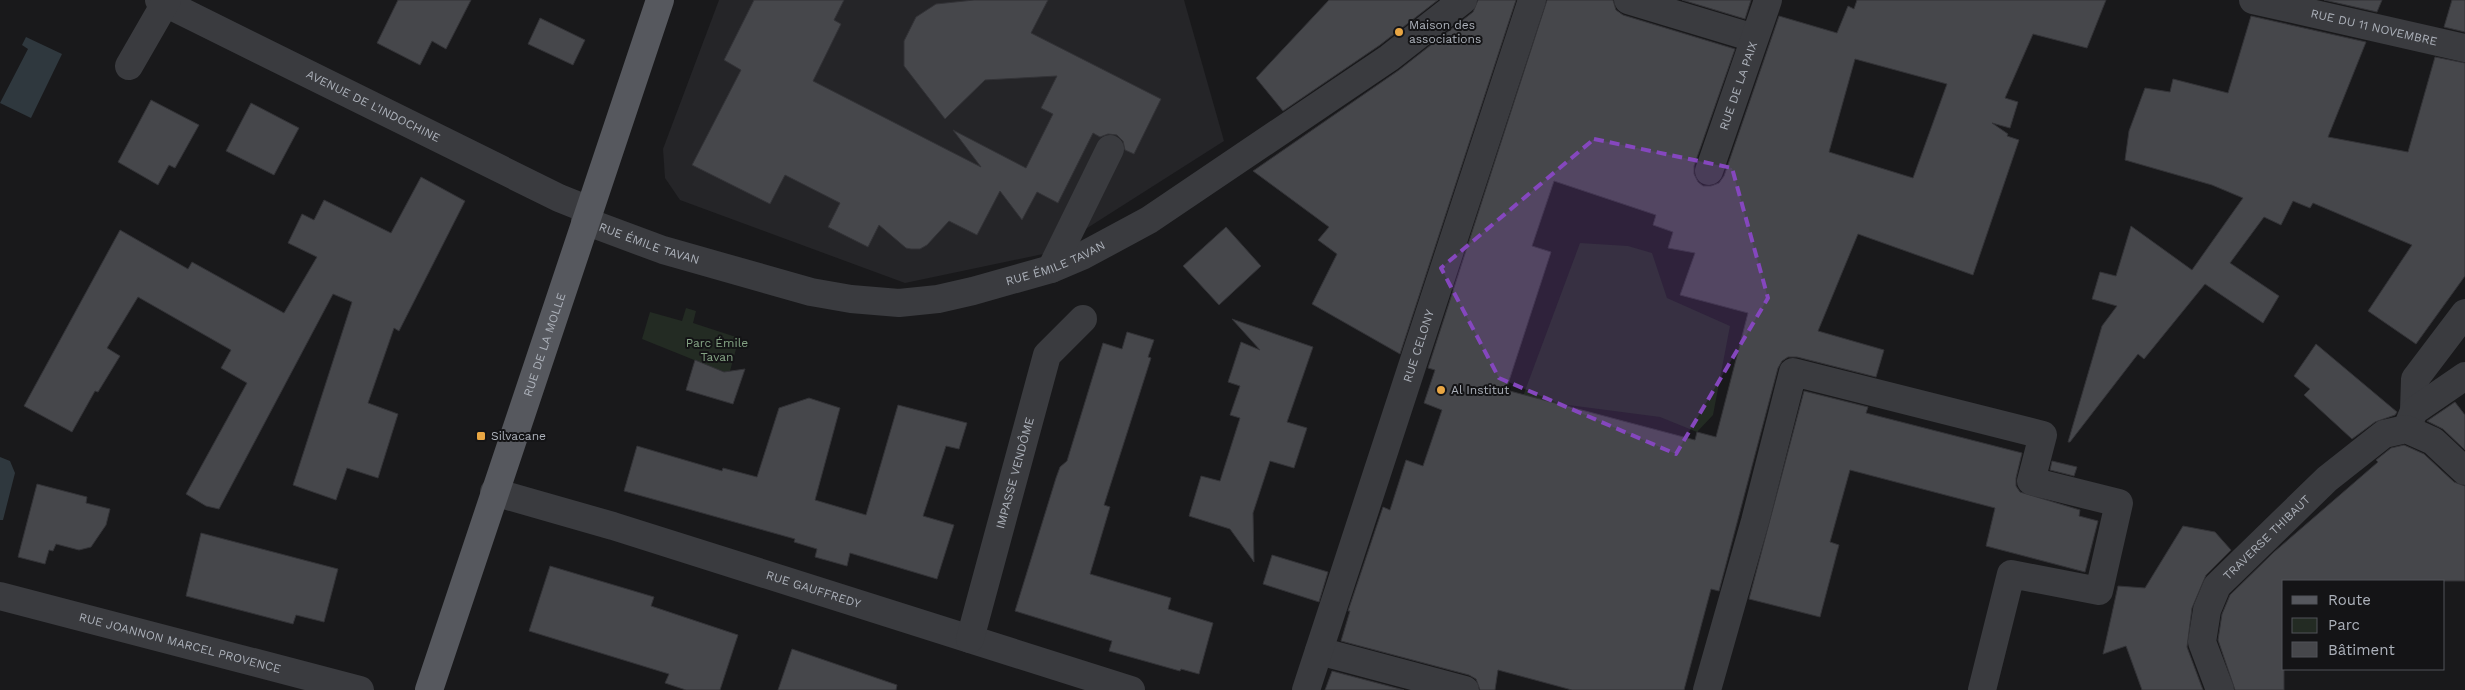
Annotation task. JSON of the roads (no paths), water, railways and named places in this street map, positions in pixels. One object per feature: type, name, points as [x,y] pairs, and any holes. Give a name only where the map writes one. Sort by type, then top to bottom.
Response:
[{"type":"main road","name":"RUE DE LA MOLLE","points":[[429,690],[660,0]]},
{"type":"street","name":"RUE ÉMILE TAVAN","points":[[587,215],[663,250],[812,292],[851,299],[899,303],[938,299],[973,291],[1051,269],[1084,255],[1149,220],[1389,58],[1464,0]]},
{"type":"street","name":"RUE CELONY","points":[[1306,690],[1532,0]]},
{"type":"street","points":[[1628,0],[1754,38]]},
{"type":"street","name":"RUE DE LA PAIX","points":[[1710,171],[1768,0]]},
{"type":"street","name":"RUE DU 11 NOVEMBRE","points":[[2253,0],[2465,48]]},
{"type":"street","name":"AVENUE DE L'INDOCHINE","points":[[164,1],[559,198],[587,215]]},
{"type":"street","points":[[130,66],[164,1]]},
{"type":"street","points":[[1051,269],[1110,149]]},
{"type":"street","points":[[2465,313],[2415,379],[2410,420],[2465,471]]},
{"type":"street","name":"IMPASSE VENDÔME","points":[[970,639],[1047,355],[1083,319]]},
{"type":"street","points":[[1707,690],[1755,521],[1793,372],[2043,435],[2031,481],[2120,503],[2099,591],[2012,574],[1982,690]]},
{"type":"street","name":"TRAVERSE THIBAUT","points":[[2220,690],[2202,642],[2208,610],[2216,586],[2327,479],[2384,434],[2410,420],[2465,376]]},
{"type":"street","name":"RUE GAUFFREDY","points":[[494,492],[622,529],[1131,690]]},
{"type":"street","name":"RUE JOANNON MARCEL PROVENCE","points":[[0,596],[360,690]]},
{"type":"street","points":[[1320,651],[1465,690]]},
{"type":"place","name":"Maison des associations","points":[[1399,32]]},
{"type":"place","name":"Al Institut","points":[[1441,390]]},
{"type":"place","name":"Silvacane","points":[[481,436]]},
{"type":"park label","name":"Parc Émile Tavan","points":[[717,350]]}]
